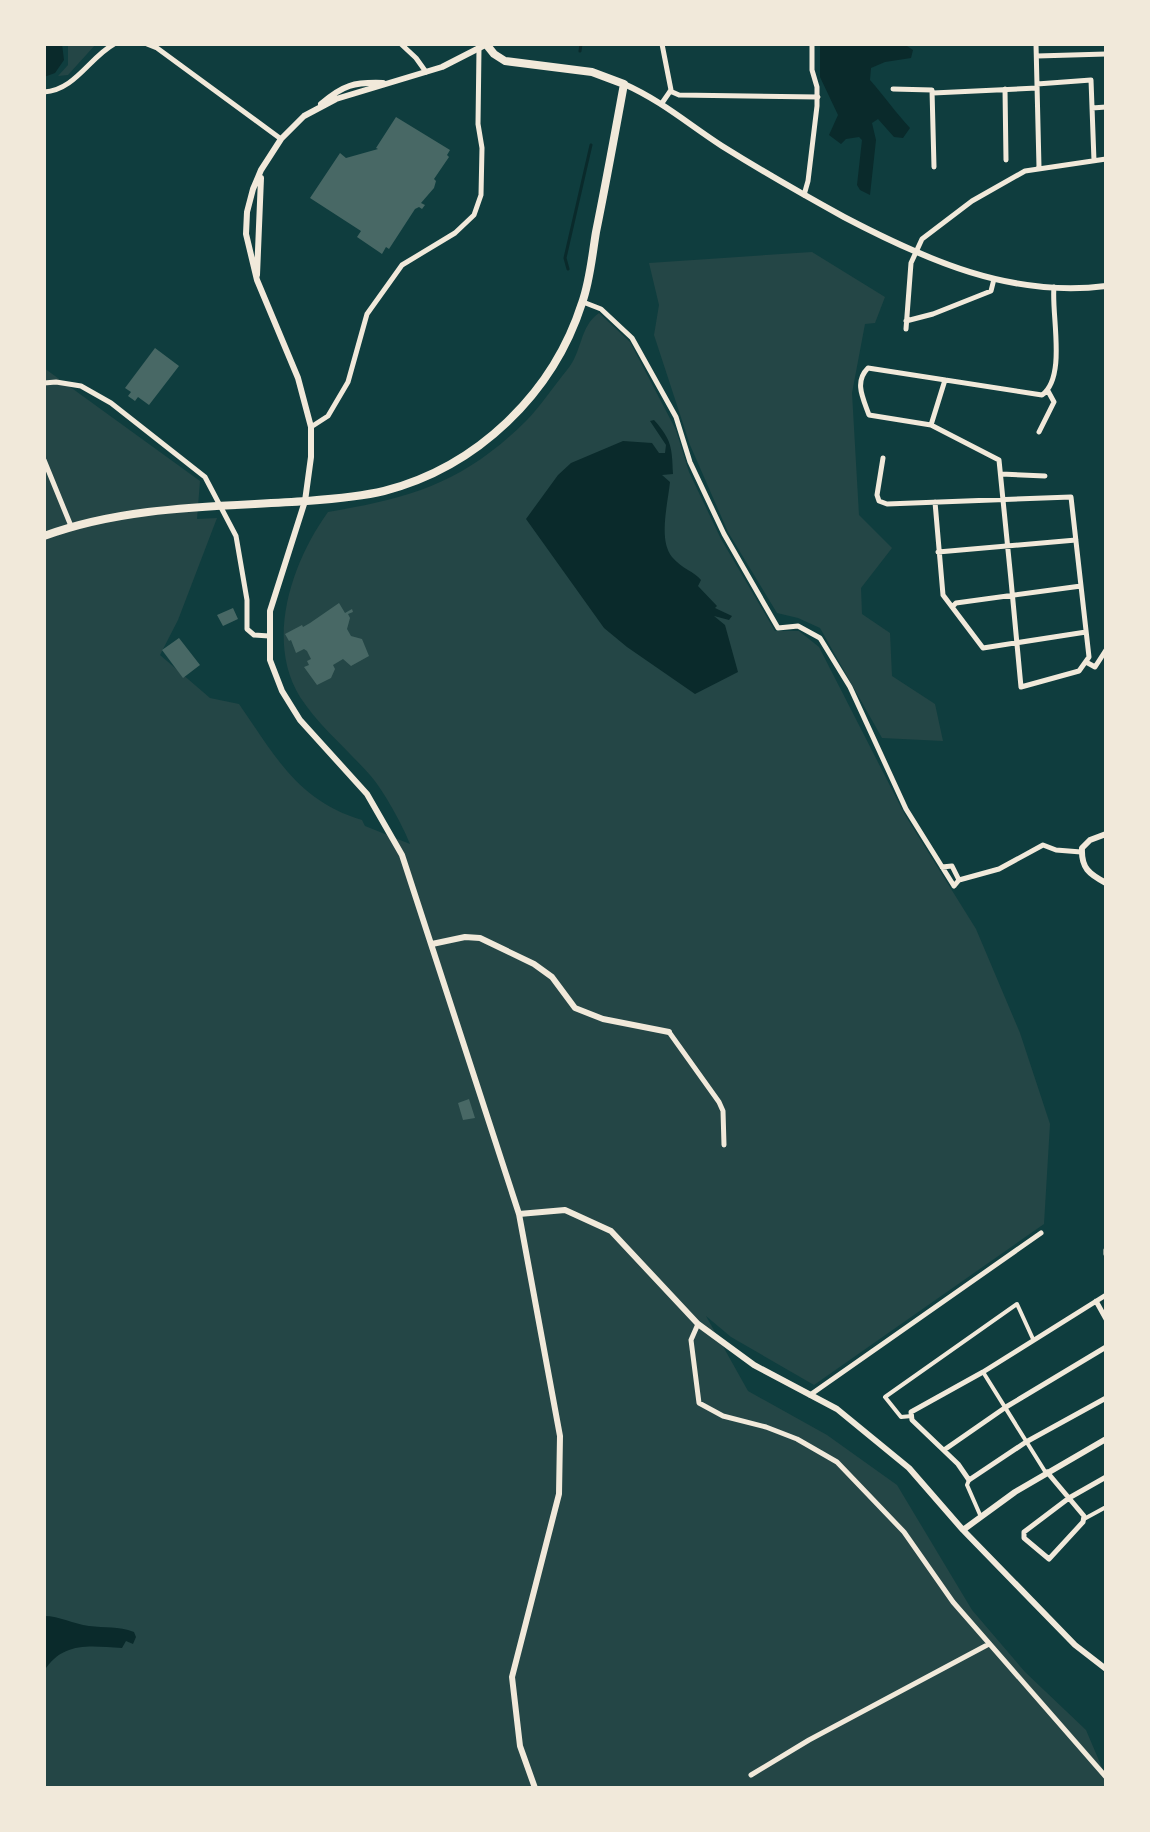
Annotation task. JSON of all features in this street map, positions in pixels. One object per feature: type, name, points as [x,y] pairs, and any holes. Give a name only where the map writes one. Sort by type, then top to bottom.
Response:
[{"type":"main road","points":[[44,536],[71,526],[151,511],[347,498],[408,483],[453,463],[493,435],[530,400],[563,351],[583,302],[624,84],[592,72],[505,61],[484,46]]},
{"type":"street","points":[[44,92],[61,89],[102,51],[114,44]]},
{"type":"street","points":[[147,44],[157,48],[281,139]]},
{"type":"street","points":[[401,44],[427,73]]},
{"type":"street","points":[[662,44],[670,91],[662,103]]},
{"type":"street","points":[[804,195],[818,97],[812,70],[812,44]]},
{"type":"street","points":[[1036,44],[1039,167]]},
{"type":"street","points":[[311,427],[328,416],[348,382],[367,314],[402,265],[455,233],[474,215],[481,195],[482,148],[478,124],[484,46],[427,73],[336,99],[312,111],[281,139],[261,170],[247,212],[246,234],[257,280],[298,378],[311,427],[311,457],[305,501],[270,611],[270,660],[300,720],[367,794],[402,855],[519,1214],[560,1436],[559,1494],[512,1677],[520,1746],[535,1788]]},
{"type":"street","points":[[1037,56],[1106,54]]},
{"type":"street","points":[[933,93],[1091,80],[1094,161]]},
{"type":"street","points":[[624,84],[662,103],[700,132],[804,195],[916,253],[994,279],[1054,287],[1106,286]]},
{"type":"street","points":[[893,89],[928,88],[933,93],[934,167]]},
{"type":"street","points":[[1005,89],[1006,160]]},
{"type":"street","points":[[670,91],[679,95],[818,97]]},
{"type":"street","points":[[1092,108],[1106,107]]},
{"type":"street","points":[[906,329],[911,263],[922,239],[972,201],[1025,171],[1106,159]]},
{"type":"street","points":[[257,280],[261,170]]},
{"type":"street","points":[[906,321],[991,291],[994,279]]},
{"type":"street","points":[[1039,432],[1054,402],[1048,391],[1056,355],[1052,304],[1054,287]]},
{"type":"street","points":[[583,302],[601,309],[632,338],[676,417],[690,462],[724,534],[778,628],[798,626],[820,638],[850,687],[906,809],[954,886],[959,880],[999,869],[1043,845],[1056,850],[1081,852]]},
{"type":"street","points":[[883,458],[877,495],[879,501],[887,504],[1003,500],[1071,497],[1089,657],[1079,671],[1021,687],[1013,595],[1003,500],[1001,474],[999,460],[931,425],[869,415],[860,388],[862,375],[868,368],[1042,395],[1048,391]]},
{"type":"street","points":[[931,425],[945,380]]},
{"type":"street","points":[[44,383],[81,386],[111,403],[205,477],[236,536],[247,600],[247,629],[254,635],[269,636]]},
{"type":"street","points":[[44,460],[71,526]]},
{"type":"street","points":[[1001,474],[1045,476]]},
{"type":"street","points":[[935,502],[943,595],[983,648],[1086,632]]},
{"type":"street","points":[[938,552],[1076,540]]},
{"type":"street","points":[[952,607],[956,603],[1081,586]]},
{"type":"street","points":[[1086,662],[1095,667],[1106,650]]},
{"type":"street","points":[[1106,834],[1090,840],[1081,852],[1087,873],[1106,883]]},
{"type":"street","points":[[432,944],[465,937],[480,938],[534,964],[552,977],[575,1008],[603,1019],[669,1032],[719,1102],[723,1111],[724,1145]]},
{"type":"street","points":[[519,1214],[565,1210],[611,1231],[698,1324],[754,1365],[837,1409],[909,1468],[963,1530],[1075,1645],[1106,1669]]},
{"type":"street","points":[[810,1395],[1041,1233]]},
{"type":"street","points":[[969,1480],[944,1450],[912,1420],[911,1412],[983,1372],[1106,1295]]},
{"type":"street","points":[[1096,1301],[1106,1319]]},
{"type":"street","points":[[912,1416],[901,1417],[885,1397],[1017,1304],[1033,1339]]},
{"type":"street","points":[[698,1324],[691,1340],[699,1403],[723,1416],[797,1439],[837,1462],[904,1532],[953,1602],[1106,1777]]},
{"type":"street","points":[[944,1450],[1006,1407],[1106,1347]]},
{"type":"street","points":[[983,1372],[1046,1473],[1084,1519]]},
{"type":"street","points":[[981,1517],[967,1485],[969,1480],[1026,1442],[1106,1398]]},
{"type":"street","points":[[963,1530],[1046,1473],[1106,1439]]},
{"type":"street","points":[[1106,1477],[1069,1498],[1024,1532],[1024,1538],[1049,1559],[1084,1519],[1106,1507]]},
{"type":"street","points":[[751,1775],[809,1740],[989,1644]]},
{"type":"shaded area","points":[[44,44],[62,44],[64,60],[55,73],[44,77]]},
{"type":"shaded area","points":[[68,44],[96,44],[68,75],[58,76],[68,65]]},
{"type":"shaded area","points":[[820,44],[904,44],[913,50],[911,58],[885,62],[871,68],[870,80],[910,128],[903,138],[894,137],[878,119],[872,123],[876,140],[870,195],[857,185],[862,140],[859,137],[846,139],[841,144],[829,135],[838,115],[820,77]]},
{"type":"shaded area","points":[[812,252],[885,297],[875,323],[865,324],[852,393],[859,515],[892,548],[861,588],[862,614],[890,633],[892,676],[935,704],[943,741],[882,738],[820,628],[777,613],[728,532],[690,445],[654,335],[659,305],[649,263]]},
{"type":"shaded area","points":[[599,313],[630,342],[676,430],[689,472],[721,539],[775,631],[799,631],[819,647],[905,815],[976,929],[1020,1033],[1050,1124],[1044,1224],[814,1385],[731,1337],[706,1316],[748,1391],[827,1435],[897,1485],[972,1610],[1025,1672],[1086,1730],[1106,1777],[1106,1788],[44,1788],[44,368],[200,481],[197,519],[217,518],[178,620],[160,655],[210,698],[239,704],[277,759],[304,789],[340,812],[362,820],[365,826],[410,844],[393,809],[375,782],[308,708],[290,675],[284,627],[294,577],[328,512],[385,501],[434,485],[480,460],[502,443],[531,416],[567,370],[584,332]]},
{"type":"shaded area","points":[[654,420],[668,439],[672,457],[673,474],[662,475],[670,482],[665,521],[668,550],[676,561],[701,580],[698,586],[717,606],[715,608],[732,616],[729,620],[714,616],[725,625],[738,672],[695,694],[604,628],[526,519],[558,475],[571,463],[623,441],[652,443],[659,453],[665,453],[666,445],[650,421]]},
{"type":"shaded area","points":[[44,1616],[89,1626],[128,1630],[134,1632],[136,1637],[133,1644],[126,1641],[122,1648],[88,1646],[69,1650],[51,1661],[44,1671]]},
{"type":"building","points":[[396,117],[450,150],[449,157],[434,179],[434,188],[421,203],[425,205],[422,209],[415,209],[389,249],[386,247],[382,254],[357,237],[361,231],[310,198],[340,153],[346,158],[378,149]]},
{"type":"building","points":[[155,348],[179,366],[149,405],[138,397],[135,401],[128,396],[131,392],[125,388]]},
{"type":"building","points":[[339,603],[345,613],[352,609],[353,612],[348,614],[347,629],[351,636],[362,639],[369,656],[351,666],[343,659],[333,665],[335,669],[331,678],[317,685],[304,667],[309,665],[307,661],[311,659],[307,651],[304,649],[296,653],[285,634],[310,623]]},
{"type":"building","points":[[233,608],[238,619],[223,626],[217,615]]},
{"type":"building","points":[[179,638],[200,665],[183,678],[162,650]]},
{"type":"building","points":[[469,1099],[475,1118],[463,1120],[458,1103]]},
{"type":"waterway","points":[[580,51],[581,44]]},
{"type":"waterway","points":[[568,269],[565,258],[591,145]]}]
